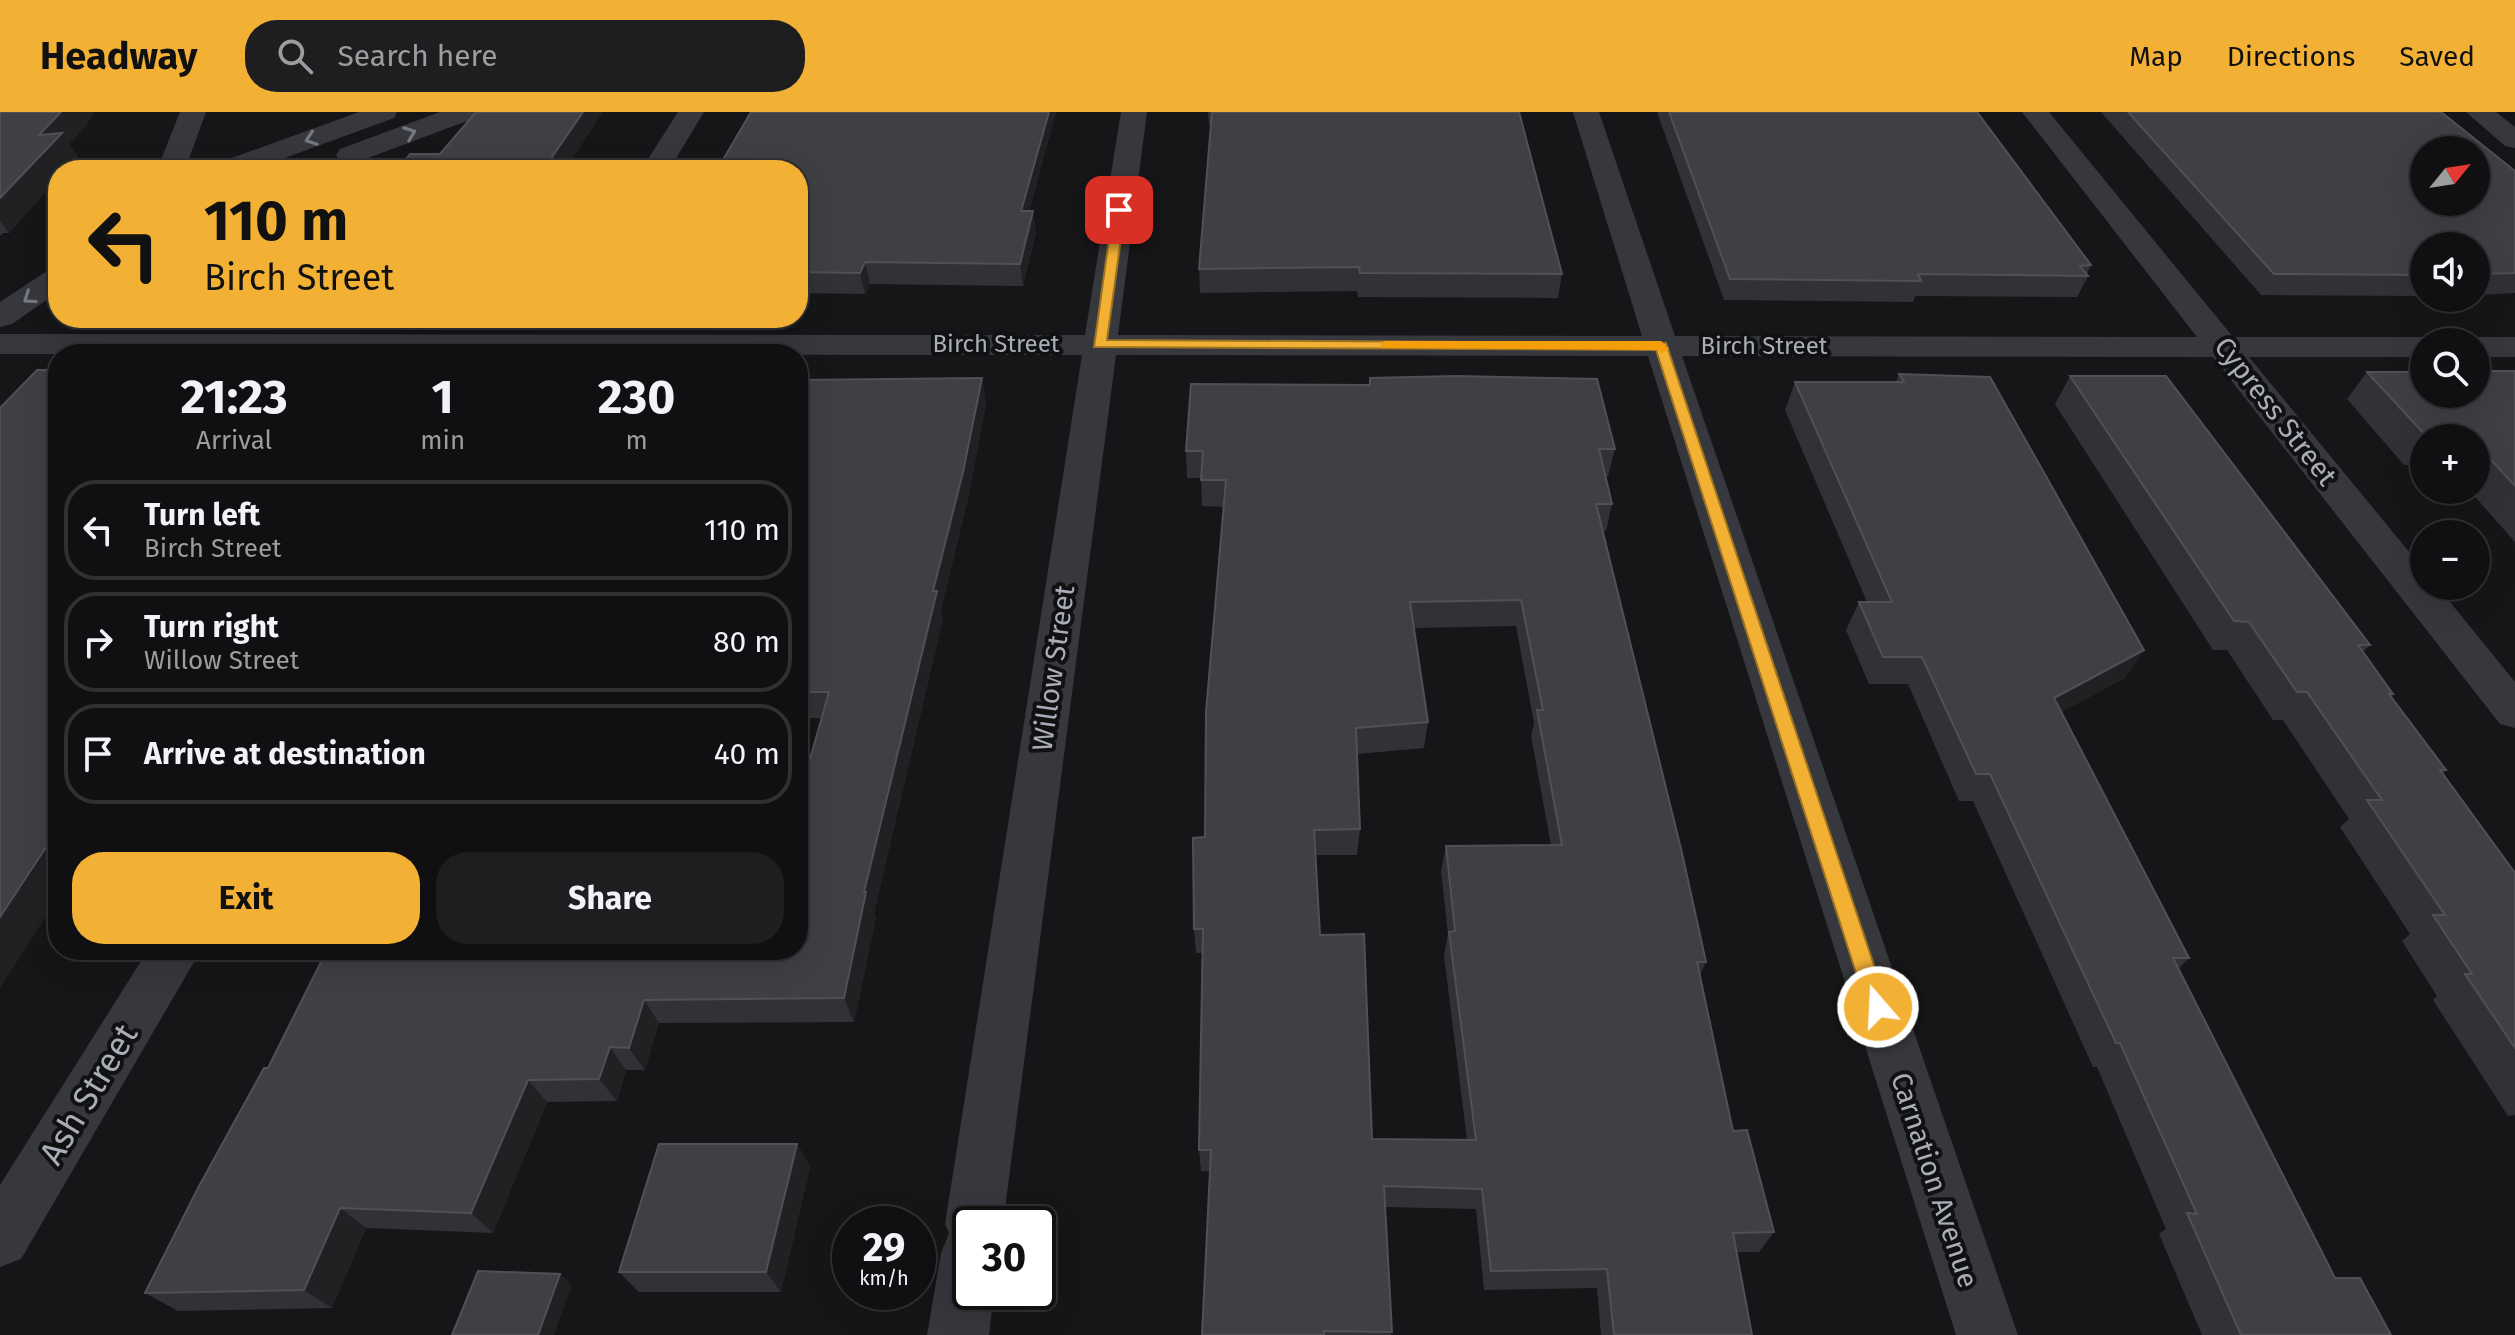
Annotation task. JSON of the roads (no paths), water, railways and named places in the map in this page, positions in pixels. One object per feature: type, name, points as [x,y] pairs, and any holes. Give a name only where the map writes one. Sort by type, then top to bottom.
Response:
[{"type":"street","points":[[175,160],[193,112]]},
{"type":"street","points":[[252,160],[384,112]]},
{"type":"street","points":[[338,160],[465,112]]},
{"type":"street","points":[[661,160],[691,112]]},
{"type":"street","name":"Willow Street","points":[[977,1206],[1134,112]]},
{"type":"street","name":"Carnation Avenue","points":[[1586,112],[1803,783],[1987,1335]]},
{"type":"street","name":"Cypress Street","points":[[2035,112],[2515,712]]},
{"type":"street","points":[[2479,112],[2515,140]]},
{"type":"street","points":[[0,317],[48,285]]},
{"type":"street","points":[[0,366],[13,344],[48,325]]},
{"type":"street","name":"Birch Street","points":[[13,344],[551,338],[1099,344],[2410,347]]},
{"type":"street","points":[[2490,347],[2515,347]]},
{"type":"street","name":"Ash Street","points":[[0,1238],[170,960]]},
{"type":"street","points":[[958,1335],[962,1310]]}]
